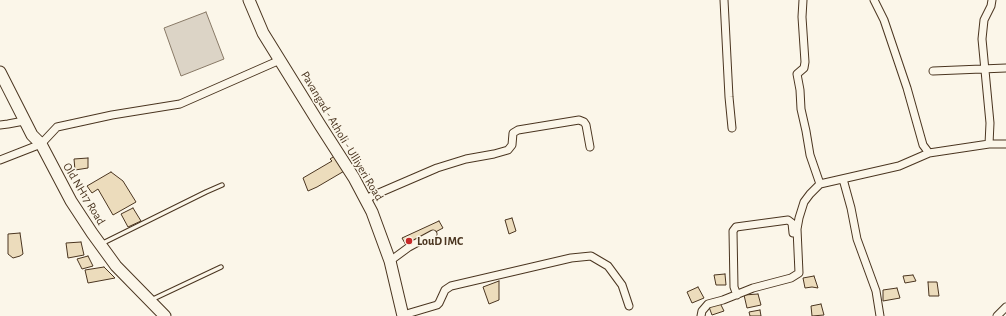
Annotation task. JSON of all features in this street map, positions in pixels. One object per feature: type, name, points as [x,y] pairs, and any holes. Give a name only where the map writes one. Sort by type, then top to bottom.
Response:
[{"type":"main road","name":"Pavangad - Atholi - Ulliyeri Road","points":[[249,0],[263,32],[354,178],[372,212],[390,261],[403,315]]},
{"type":"main road","name":"Old NH17 Road","points":[[0,72],[32,135],[41,144],[71,201],[100,244],[116,266],[165,316]]},
{"type":"street","points":[[724,0],[732,128]]},
{"type":"street","points":[[803,0],[802,17],[805,62],[804,68],[797,74],[810,155],[820,184]]},
{"type":"street","points":[[874,0],[884,20],[924,145],[929,153]]},
{"type":"street","points":[[989,144],[990,123],[982,39],[984,20],[991,6],[992,0]]},
{"type":"street","points":[[0,160],[41,144],[57,127],[112,115],[180,104],[280,60]]},
{"type":"street","points":[[933,71],[1006,68]]},
{"type":"street","points":[[365,199],[438,168],[466,159],[508,150],[512,145],[513,133],[518,130],[579,120],[584,122],[586,125],[590,147]]},
{"type":"street","points":[[0,125],[24,121]]},
{"type":"street","points":[[701,316],[702,311],[708,304],[723,300],[753,288],[791,278],[799,273],[797,233],[799,218],[804,202],[820,184],[899,166],[929,153],[989,144],[1006,144]]},
{"type":"street","points":[[843,179],[851,208],[857,240],[876,291],[880,316]]},
{"type":"street","points":[[737,295],[734,287],[733,231],[736,227],[788,220],[792,223],[793,233],[797,233]]},
{"type":"street","points":[[390,261],[410,247],[433,234]]},
{"type":"street","points":[[403,315],[437,305],[445,290],[451,286],[571,258],[591,256],[608,266],[622,285],[629,306]]},
{"type":"street","points":[[997,316],[1006,307]]},
{"type":"lane","points":[[100,244],[222,185]]},
{"type":"lane","points":[[150,301],[221,267]]},
{"type":"shaded area","points":[[206,12],[224,59],[181,76],[164,28]]},
{"type":"building","points":[[336,155],[346,170],[308,191],[303,178],[332,161],[330,159]]},
{"type":"building","points":[[88,158],[88,168],[75,170],[74,159]]},
{"type":"building","points":[[111,172],[123,181],[136,202],[113,215],[98,189],[92,193],[87,186]]},
{"type":"building","points":[[133,208],[141,221],[128,227],[121,214]]},
{"type":"building","points":[[512,218],[516,231],[509,234],[505,220]]},
{"type":"building","points":[[439,221],[443,228],[407,247],[402,238]]},
{"type":"building","points":[[20,233],[23,254],[13,258],[8,254],[8,234]]},
{"type":"building","points":[[81,242],[84,255],[68,258],[66,243]]},
{"type":"building","points":[[88,256],[93,266],[82,269],[77,259]]},
{"type":"building","points":[[104,267],[115,278],[88,283],[85,270]]},
{"type":"building","points":[[725,274],[726,285],[716,285],[714,275]]},
{"type":"building","points":[[913,275],[916,281],[905,283],[903,276]]},
{"type":"building","points":[[814,276],[818,288],[805,288],[803,278]]},
{"type":"building","points":[[499,281],[499,300],[489,304],[483,287]]},
{"type":"building","points":[[928,282],[937,282],[939,296],[929,296]]},
{"type":"building","points":[[698,287],[704,298],[692,303],[687,292]]},
{"type":"building","points":[[897,288],[900,298],[883,301],[883,290]]},
{"type":"building","points":[[758,294],[761,305],[747,308],[744,295]]},
{"type":"building","points":[[720,303],[724,311],[712,315],[709,307]]},
{"type":"building","points":[[821,304],[824,315],[812,316],[811,306]]},
{"type":"building","points":[[760,310],[761,316],[750,316],[749,312]]},
{"type":"place","name":"LouD IMC","points":[[409,241]]}]
